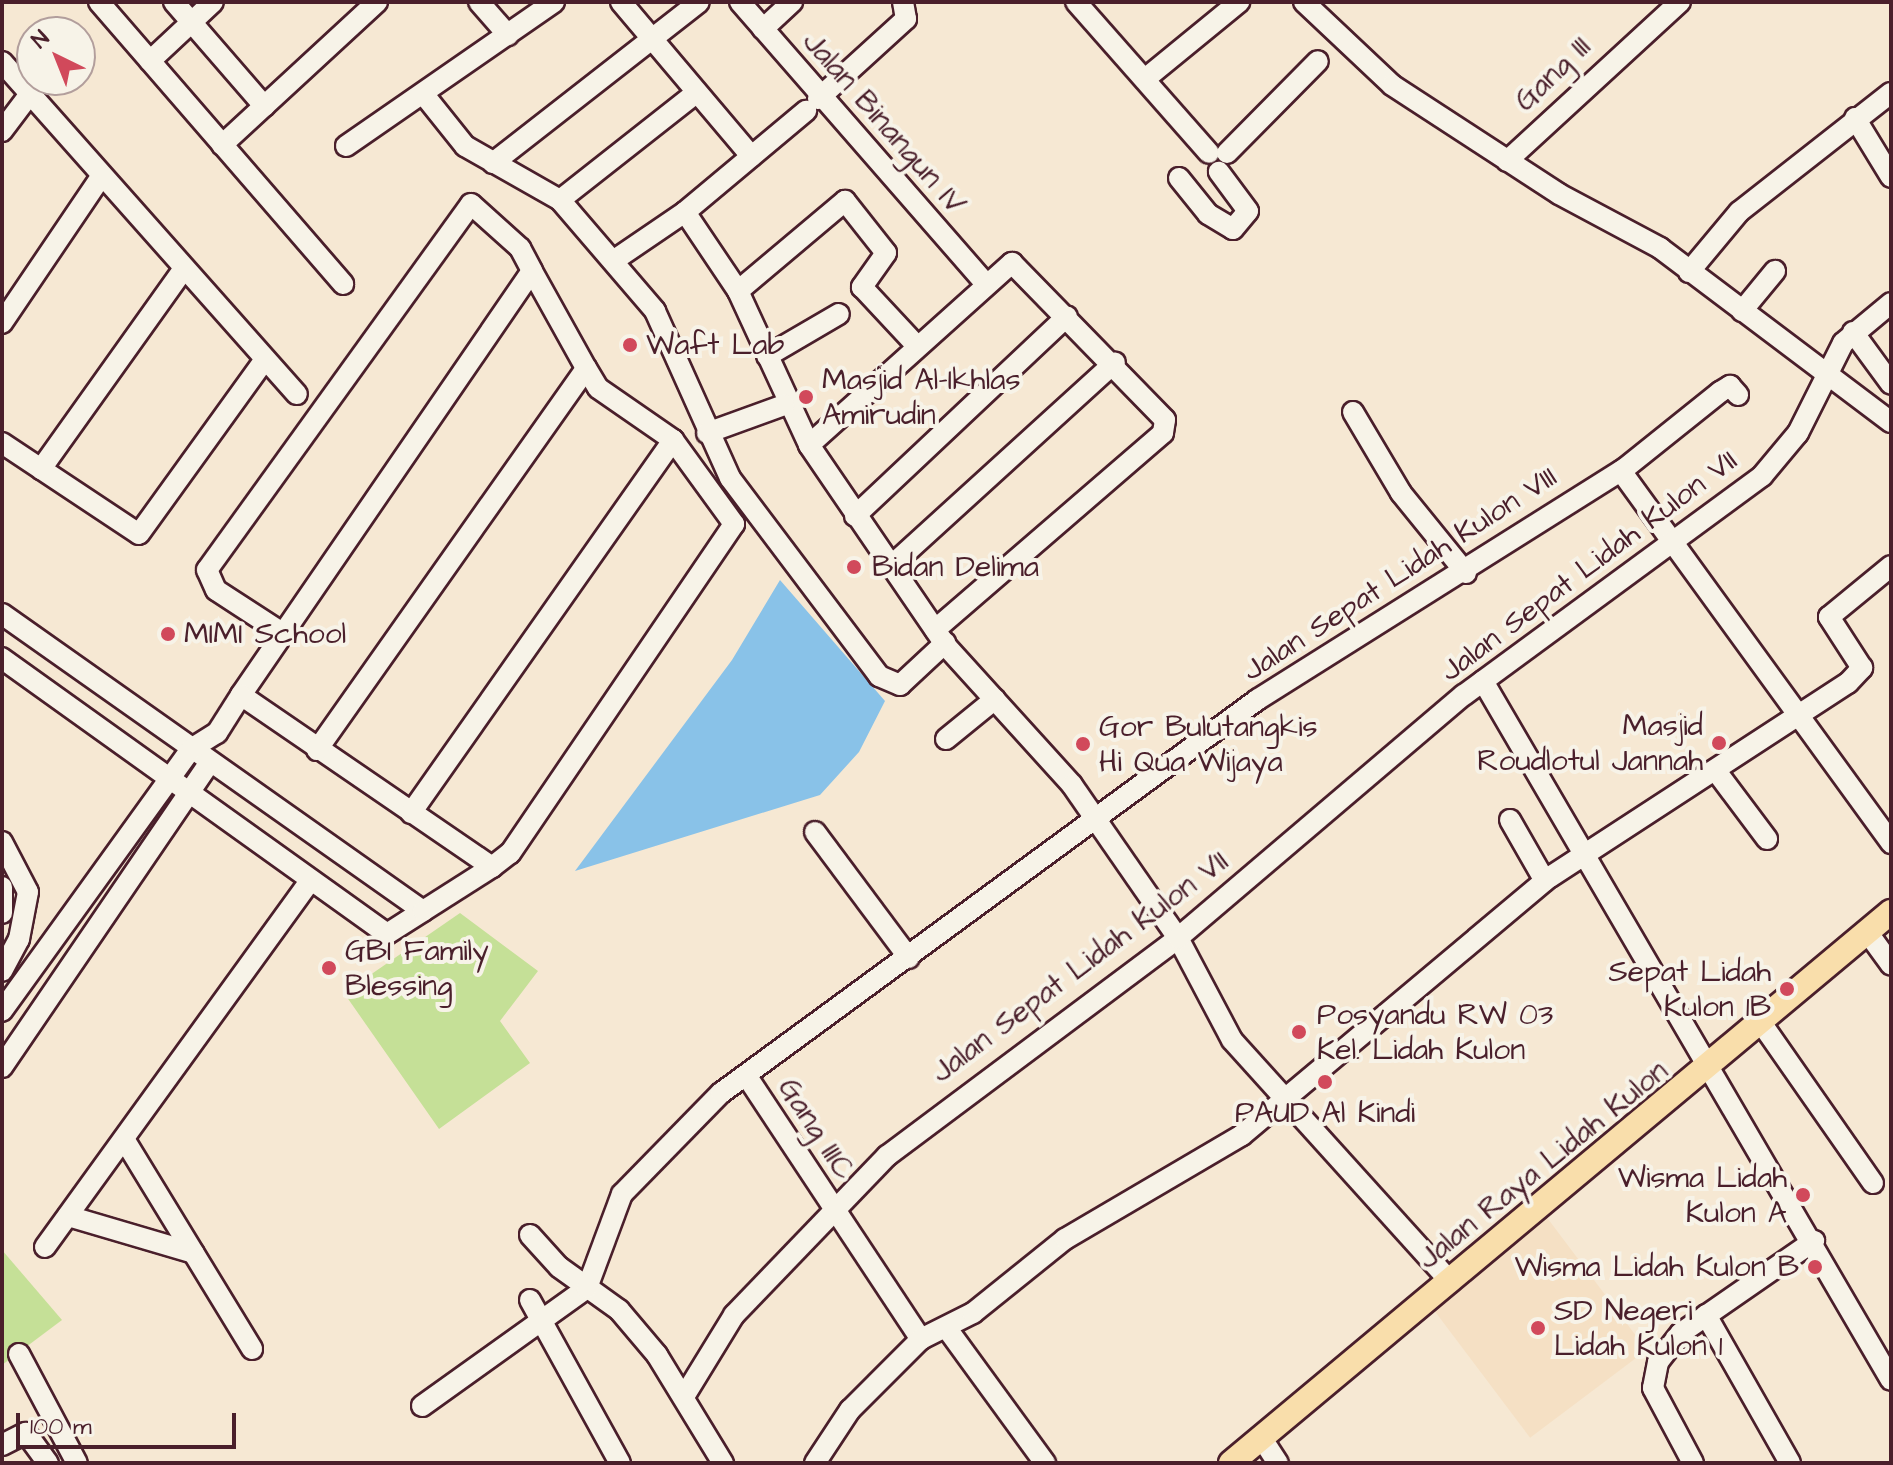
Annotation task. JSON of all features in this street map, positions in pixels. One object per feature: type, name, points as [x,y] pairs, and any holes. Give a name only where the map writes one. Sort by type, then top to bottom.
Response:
[{"type":"main road","name":"Jalan Raya Lidah Kulon","points":[[1231,1463],[1710,1070],[1891,912]]},
{"type":"street","points":[[99,2],[343,284]]},
{"type":"street","points":[[174,2],[264,106]]},
{"type":"street","points":[[150,61],[213,2]]},
{"type":"street","points":[[222,145],[377,2]]},
{"type":"street","points":[[479,2],[508,35]]},
{"type":"street","points":[[346,146],[425,96],[554,2]]},
{"type":"street","points":[[621,2],[751,156]]},
{"type":"street","points":[[493,163],[699,2]]},
{"type":"street","name":"Jalan Binangun IV","points":[[740,2],[763,29],[812,105],[984,282]]},
{"type":"street","points":[[763,29],[792,2]]},
{"type":"street","points":[[613,261],[685,212],[812,105],[906,19],[903,2]]},
{"type":"street","points":[[1145,79],[1239,2]]},
{"type":"street","points":[[1304,2],[1392,85],[1507,161],[1689,272],[1825,368],[1891,422]]},
{"type":"street","name":"Gang III","points":[[1507,161],[1680,2]]},
{"type":"street","points":[[1082,4],[1218,159],[1248,211],[1233,229],[1208,214],[1179,178]]},
{"type":"street","points":[[1218,159],[1318,61]]},
{"type":"street","points":[[2,62],[16,78]]},
{"type":"street","points":[[560,200],[697,92]]},
{"type":"street","points":[[1689,272],[1739,212],[1855,118],[1891,93]]},
{"type":"street","points":[[2,131],[28,96]]},
{"type":"street","points":[[32,96],[264,361],[297,394]]},
{"type":"street","points":[[425,96],[465,146],[560,200],[669,331],[707,433],[800,578],[879,676],[900,685],[940,637],[1165,429],[1115,362],[1015,264],[984,282],[809,445]]},
{"type":"street","points":[[1855,118],[1891,177]]},
{"type":"street","points":[[2,323],[101,177]]},
{"type":"street","points":[[738,291],[845,201],[886,253],[862,287],[917,346]]},
{"type":"street","points":[[2,658],[387,934],[510,853],[733,536],[734,524],[673,440],[598,388],[532,271],[483,209],[461,208],[207,570],[216,590],[279,631]]},
{"type":"street","points":[[685,212],[738,291],[767,356],[784,405],[855,516],[940,637],[1097,823],[1178,938],[1215,1017],[1292,1098],[1451,1282]]},
{"type":"street","points":[[41,469],[183,270]]},
{"type":"street","points":[[2,1011],[191,749],[217,733],[279,631],[532,271]]},
{"type":"street","points":[[1742,311],[1775,271]]},
{"type":"street","name":"Jalan Sepat Lidah Kulon VII","points":[[685,1395],[734,1315],[837,1216],[887,1156],[951,1101],[1178,938],[1483,681],[1677,545],[1780,458],[1825,368],[1853,332],[1891,303]]},
{"type":"street","points":[[767,356],[839,314]]},
{"type":"street","points":[[855,516],[1067,316]]},
{"type":"street","points":[[1853,332],[1891,384]]},
{"type":"street","points":[[2,443],[139,534],[264,361]]},
{"type":"street","points":[[890,567],[1115,362]]},
{"type":"street","points":[[317,750],[586,368]]},
{"type":"street","name":"Jalan Sepat Lidah Kulon VIII","points":[[587,1288],[622,1194],[746,1075],[1097,823],[1257,700],[1466,573],[1621,471],[1720,392],[1730,386],[1738,395]]},
{"type":"street","points":[[707,433],[784,405]]},
{"type":"street","points":[[1353,412],[1401,493],[1466,573]]},
{"type":"street","points":[[411,813],[673,440]]},
{"type":"street","points":[[1621,471],[1891,843]]},
{"type":"street","points":[[815,1463],[850,1410],[921,1339],[948,1330],[1065,1239],[1292,1098],[1545,881],[1716,771],[1861,671],[1829,617],[1891,566]]},
{"type":"street","points":[[2,614],[423,911]]},
{"type":"street","points":[[1483,681],[1581,856],[1814,1241],[1891,1380]]},
{"type":"street","points":[[241,695],[317,750],[492,867]]},
{"type":"street","points":[[946,739],[995,699]]},
{"type":"street","points":[[2,1067],[210,762]]},
{"type":"street","points":[[1716,771],[1767,839]]},
{"type":"street","points":[[1510,820],[1545,881]]},
{"type":"street","points":[[815,832],[909,958]]},
{"type":"street","points":[[2,842],[28,892],[19,939],[2,971]]},
{"type":"street","points":[[45,1247],[311,880]]},
{"type":"street","points":[[2,887],[2,913]]},
{"type":"street","points":[[1868,933],[1891,965]]},
{"type":"street","points":[[1762,1024],[1873,1183]]},
{"type":"street","name":"Gang IIIC","points":[[746,1075],[921,1339]]},
{"type":"street","points":[[124,1139],[252,1349]]},
{"type":"street","points":[[68,1216],[194,1253]]},
{"type":"street","points":[[530,1235],[587,1288],[619,1310],[685,1395],[717,1461]]},
{"type":"street","points":[[1693,1463],[1653,1388],[1672,1341],[1814,1241]]},
{"type":"street","points":[[422,1406],[587,1288]]},
{"type":"street","points":[[530,1300],[620,1463]]},
{"type":"street","points":[[1706,1315],[1790,1463]]},
{"type":"street","points":[[948,1330],[1045,1463]]},
{"type":"street","points":[[19,1354],[77,1463]]},
{"type":"street","points":[[2,1445],[26,1433],[48,1463]]},
{"type":"street","points":[[1261,1437],[1278,1463]]},
{"type":"shaded area","name":"SD Negeri Lidah Kulon 1","points":[[1542,1211],[1647,1350],[1530,1438],[1425,1299]]},
{"type":"green space","points":[[460,913],[538,971],[500,1021],[530,1063],[439,1129],[344,993]]},
{"type":"green space","points":[[2,1250],[62,1320],[2,1365]]},
{"type":"water","points":[[780,580],[885,701],[859,752],[820,795],[575,871],[732,660]]},
{"type":"place","name":"Waft Lab","points":[[630,345]]},
{"type":"place","name":"Masjid Al-Ikhlas Amirudin","points":[[806,397]]},
{"type":"place","name":"Bidan Delima","points":[[854,567]]},
{"type":"place","name":"MIMI School","points":[[168,634]]},
{"type":"place","name":"Masjid Roudlotul Jannah","points":[[1719,743]]},
{"type":"place","name":"Gor Bulutangkis Hi Qua Wijaya","points":[[1083,744]]},
{"type":"place","name":"GBI Family Blessing","points":[[329,968]]},
{"type":"place","name":"Sepat Lidah Kulon 1B","points":[[1787,989]]},
{"type":"place","name":"Posyandu RW 03 Kel. Lidah Kulon","points":[[1299,1032]]},
{"type":"place","name":"PAUD Al Kindi","points":[[1325,1082]]},
{"type":"place","name":"Wisma Lidah Kulon A","points":[[1803,1195]]},
{"type":"place","name":"Wisma Lidah Kulon B","points":[[1815,1267]]},
{"type":"place","name":"SD Negeri Lidah Kulon 1","points":[[1538,1328]]}]
